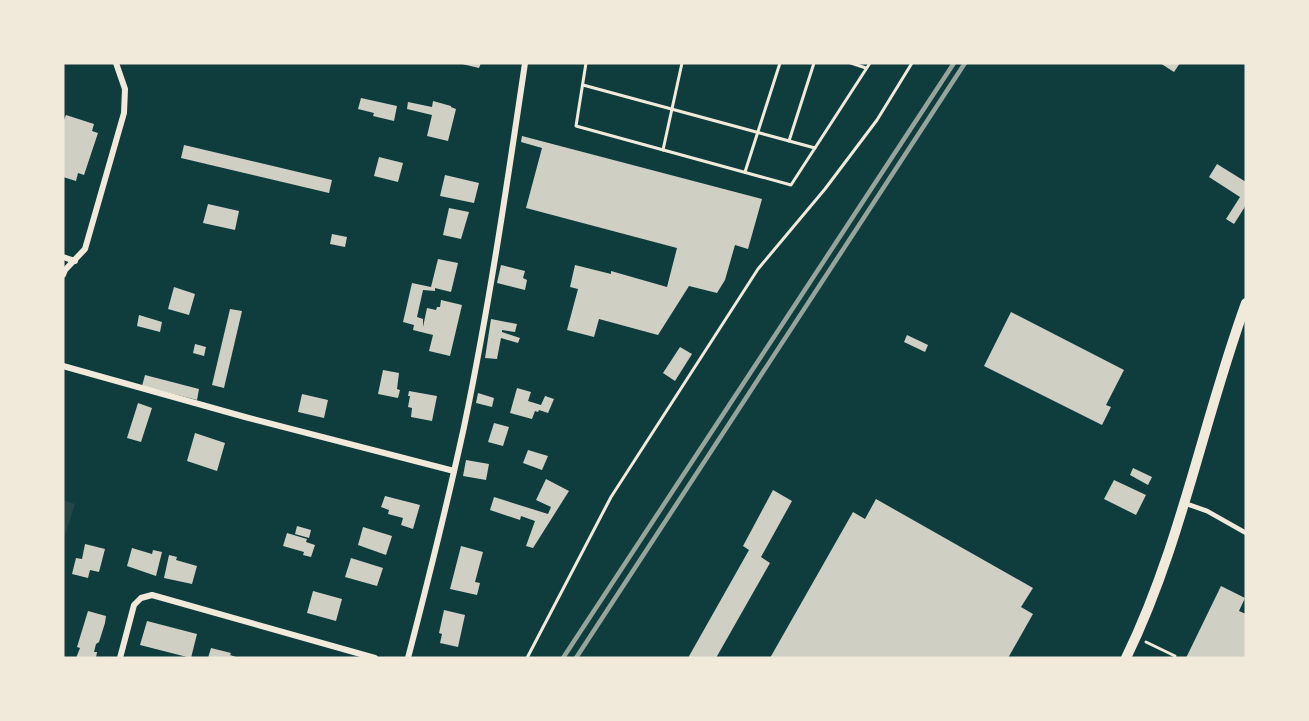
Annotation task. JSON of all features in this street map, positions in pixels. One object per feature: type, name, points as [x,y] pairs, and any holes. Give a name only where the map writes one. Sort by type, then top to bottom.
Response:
[{"type":"street","points":[[63,275],[85,249],[124,113],[125,89],[116,63]]},
{"type":"street","points":[[408,658],[454,471],[489,293],[525,63]]},
{"type":"street","points":[[63,257],[75,261]]},
{"type":"street","points":[[1126,658],[1156,592],[1246,303]]},
{"type":"street","points":[[63,366],[245,417],[454,471]]},
{"type":"street","points":[[120,658],[134,605],[141,598],[152,595],[375,658]]},
{"type":"lane","points":[[1184,503],[1207,511],[1246,533]]},
{"type":"path","points":[[586,63],[576,126],[791,185],[870,63]]},
{"type":"path","points":[[663,150],[682,63]]},
{"type":"path","points":[[745,172],[780,63]]},
{"type":"path","points":[[789,141],[814,63]]},
{"type":"path","points":[[851,63],[867,68]]},
{"type":"path","points":[[527,658],[611,497],[752,279],[877,120],[912,63]]},
{"type":"path","points":[[582,85],[815,148]]},
{"type":"path","points":[[1137,637],[1175,656]]},
{"type":"shaded area","points":[[63,500],[75,504],[63,541]]},
{"type":"building","points":[[458,63],[481,63],[479,68]]},
{"type":"building","points":[[1160,63],[1180,63],[1174,72]]},
{"type":"building","points":[[361,98],[397,106],[394,121],[373,116],[374,113],[358,109]]},
{"type":"building","points":[[433,101],[456,109],[448,141],[427,136],[432,115],[407,109],[408,102],[432,107]]},
{"type":"building","points":[[66,115],[94,124],[92,131],[98,133],[84,175],[78,173],[76,181],[63,177],[63,122]]},
{"type":"building","points":[[522,136],[762,199],[748,249],[735,245],[725,280],[717,293],[689,286],[658,335],[599,319],[594,337],[567,330],[578,289],[570,287],[575,265],[611,274],[611,271],[667,287],[677,248],[526,208],[542,148],[521,142]]},
{"type":"building","points":[[184,145],[332,180],[329,193],[181,158]]},
{"type":"building","points":[[379,157],[403,163],[398,182],[374,176]]},
{"type":"building","points":[[1217,164],[1246,182],[1246,205],[1234,224],[1226,219],[1240,197],[1209,177]]},
{"type":"building","points":[[445,175],[479,183],[474,203],[440,196]]},
{"type":"building","points":[[208,204],[239,211],[235,230],[203,223]]},
{"type":"building","points":[[449,208],[469,212],[461,239],[443,235]]},
{"type":"building","points":[[332,234],[347,237],[345,247],[330,244]]},
{"type":"building","points":[[438,259],[458,263],[451,292],[435,288],[435,291],[423,290],[417,317],[423,319],[423,327],[427,308],[436,310],[440,307],[441,300],[462,305],[450,356],[429,351],[433,335],[413,330],[414,325],[403,322],[412,283],[431,287]]},
{"type":"building","points":[[501,265],[525,271],[523,278],[527,280],[525,290],[497,283]]},
{"type":"building","points":[[174,287],[195,294],[189,315],[168,309]]},
{"type":"building","points":[[230,309],[242,311],[224,388],[212,385]]},
{"type":"building","points":[[1011,312],[1124,370],[1106,405],[1111,407],[1102,425],[984,366]]},
{"type":"building","points":[[139,315],[162,322],[160,332],[137,326]]},
{"type":"building","points":[[491,319],[517,324],[515,332],[502,330],[502,332],[520,338],[518,343],[501,338],[497,359],[485,358]]},
{"type":"building","points":[[907,335],[928,345],[925,352],[904,342]]},
{"type":"building","points":[[195,344],[206,347],[204,356],[193,353]]},
{"type":"building","points":[[680,347],[692,354],[675,381],[663,373]]},
{"type":"building","points":[[383,370],[399,373],[398,398],[378,394]]},
{"type":"building","points":[[145,375],[199,389],[197,400],[142,386]]},
{"type":"building","points":[[517,388],[531,392],[528,401],[541,405],[545,396],[554,399],[548,413],[535,411],[532,419],[510,413]]},
{"type":"building","points":[[409,391],[437,396],[432,421],[411,417],[412,408],[408,407]]},
{"type":"building","points":[[478,393],[494,398],[492,407],[476,403]]},
{"type":"building","points":[[302,394],[328,400],[324,418],[298,412]]},
{"type":"building","points":[[138,403],[152,408],[141,442],[127,438]]},
{"type":"building","points":[[494,423],[509,427],[503,446],[488,442]]},
{"type":"building","points":[[195,433],[225,443],[217,471],[187,461]]},
{"type":"building","points":[[528,450],[548,456],[542,470],[523,463]]},
{"type":"building","points":[[466,460],[489,464],[486,480],[463,476]]},
{"type":"building","points":[[1133,468],[1152,477],[1148,485],[1130,475]]},
{"type":"building","points":[[546,479],[569,491],[533,548],[526,546],[535,521],[521,516],[520,520],[490,510],[494,497],[548,514],[551,507],[536,500]]},
{"type":"building","points":[[1114,480],[1146,495],[1136,515],[1104,499]]},
{"type":"building","points":[[773,490],[792,501],[761,557],[770,563],[716,658],[688,658],[749,550],[743,546]]},
{"type":"building","points":[[385,496],[420,505],[413,529],[401,525],[403,518],[388,514],[389,510],[381,507]]},
{"type":"building","points":[[876,499],[1033,588],[1021,607],[1033,614],[1008,658],[770,658],[853,512],[865,519]]},
{"type":"building","points":[[297,526],[311,530],[309,538],[295,534]]},
{"type":"building","points":[[363,527],[392,536],[386,555],[358,545]]},
{"type":"building","points":[[287,533],[307,539],[306,542],[315,545],[311,557],[303,555],[304,552],[283,546]]},
{"type":"building","points":[[85,544],[105,549],[99,572],[90,570],[88,578],[72,574],[76,558],[82,559]]},
{"type":"building","points":[[461,546],[483,552],[475,582],[480,583],[477,595],[450,589]]},
{"type":"building","points":[[132,548],[152,554],[153,550],[162,552],[156,576],[127,566]]},
{"type":"building","points":[[169,555],[177,557],[176,560],[197,566],[192,584],[164,578]]},
{"type":"building","points":[[351,558],[383,568],[377,586],[345,577]]},
{"type":"building","points":[[1221,586],[1245,598],[1239,611],[1246,614],[1246,658],[1186,658]]},
{"type":"building","points":[[313,591],[342,599],[336,621],[307,613]]},
{"type":"building","points":[[444,610],[465,615],[458,647],[440,643],[442,634],[439,633]]},
{"type":"building","points":[[88,611],[106,616],[105,623],[99,642],[96,644],[94,652],[97,652],[96,658],[76,658],[80,648],[77,647]]},
{"type":"building","points":[[147,621],[197,634],[191,658],[140,645]]},
{"type":"building","points":[[211,648],[231,653],[230,655],[239,658],[208,658]]},
{"type":"railway","points":[[563,658],[954,63]]},
{"type":"railway","points":[[576,658],[965,63]]}]
